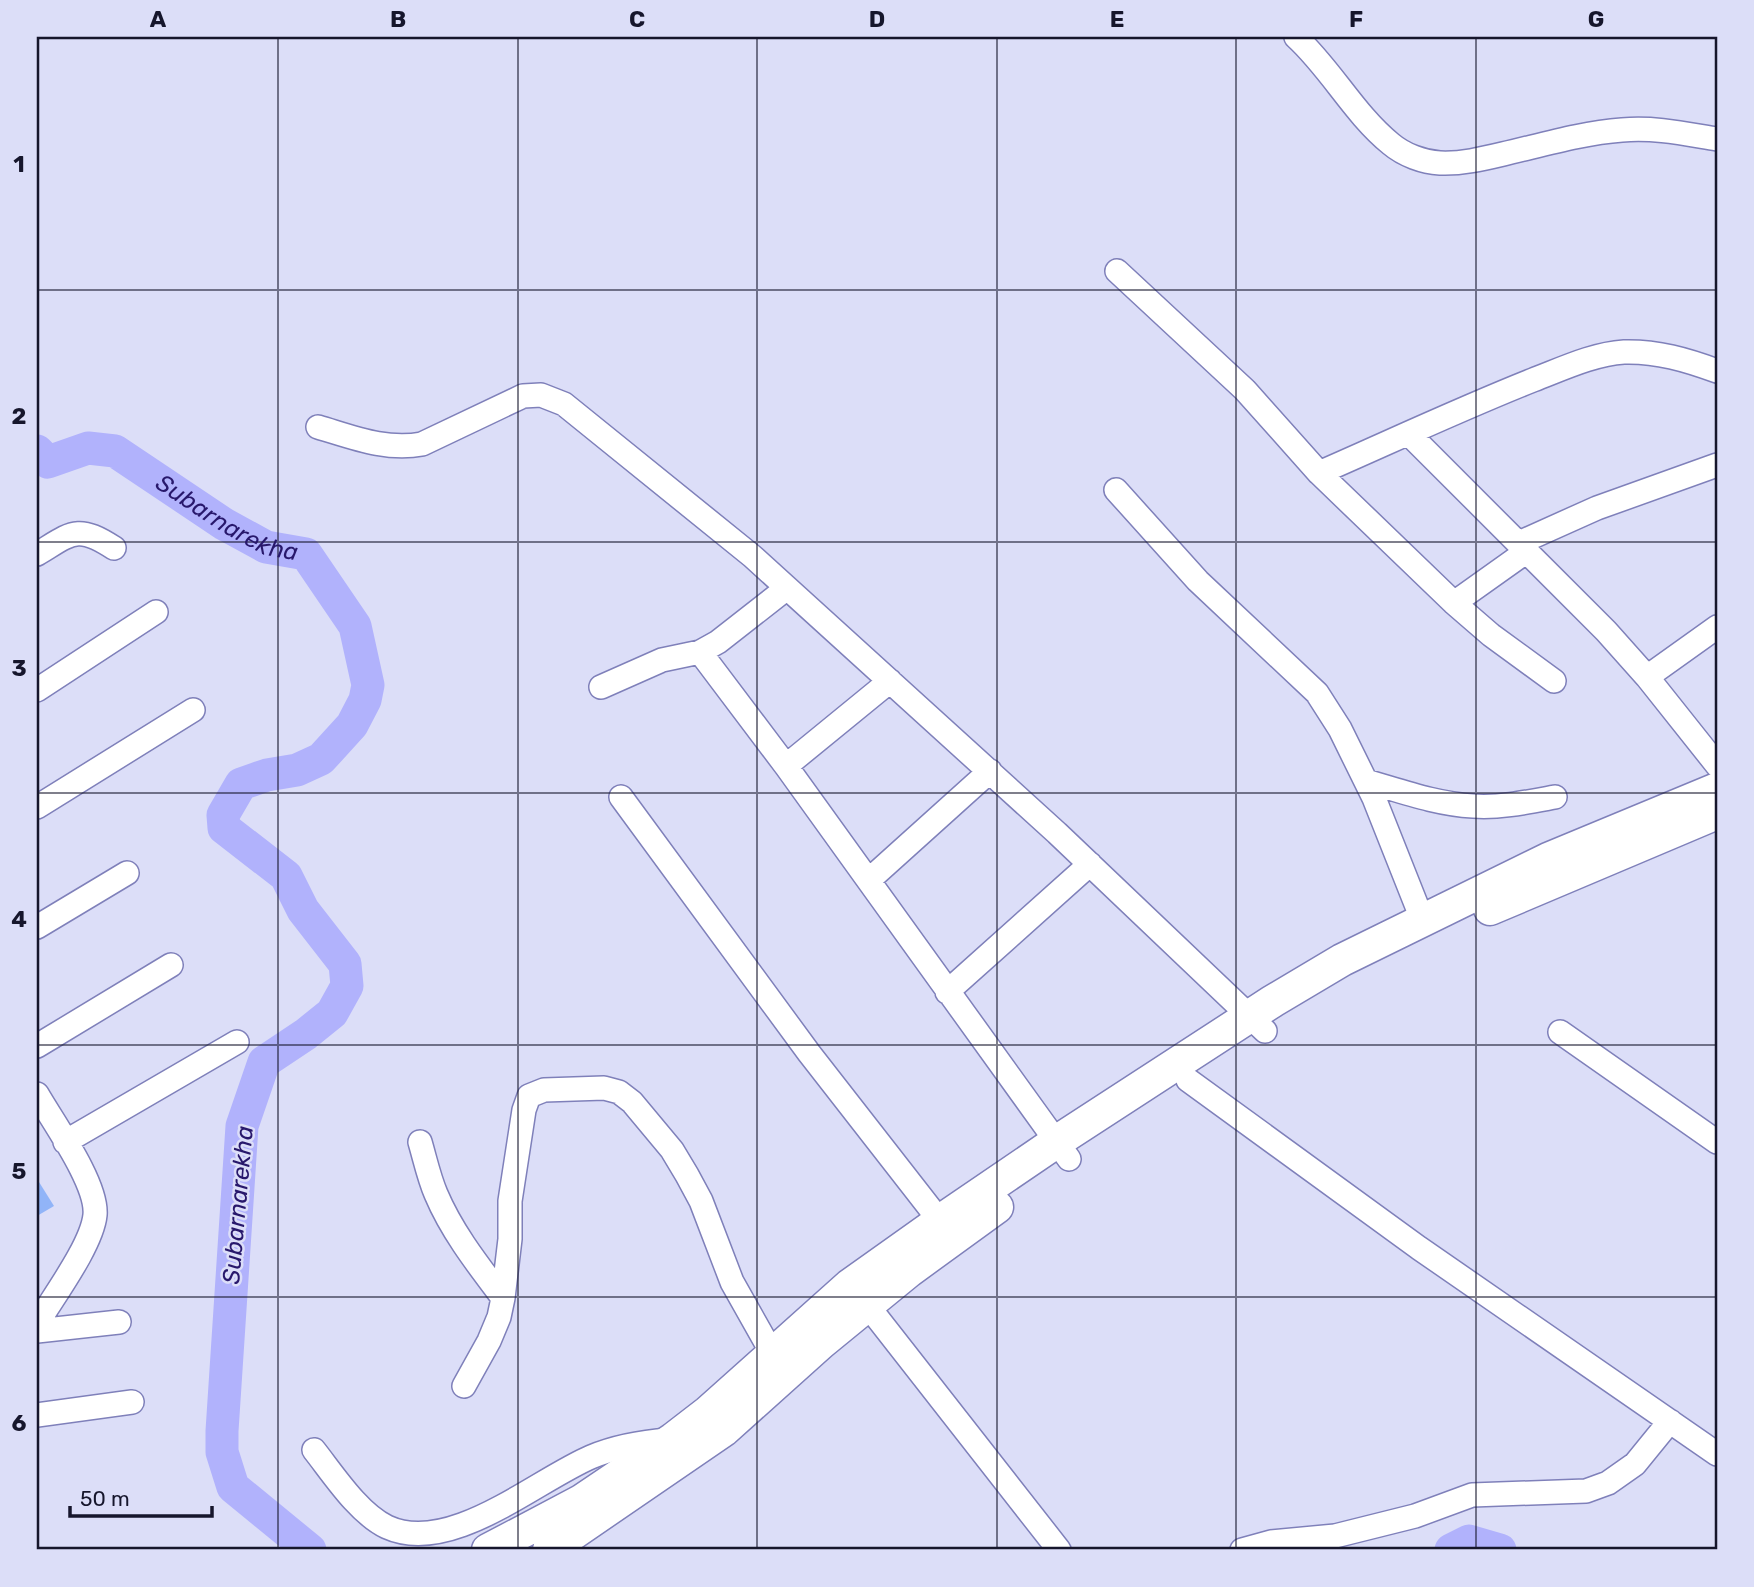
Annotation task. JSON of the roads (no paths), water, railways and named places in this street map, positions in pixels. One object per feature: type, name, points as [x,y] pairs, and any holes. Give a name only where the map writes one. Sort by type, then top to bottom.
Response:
[{"type":"main road","points":[[488,1550],[581,1501],[673,1439],[708,1412],[850,1285],[940,1221],[1188,1080],[1257,1023],[1342,960],[1548,859],[1717,789]]},
{"type":"main road","points":[[549,1550],[724,1430],[909,1271],[996,1207],[1063,1151],[1257,1023],[1429,937],[1717,813]]},
{"type":"street","points":[[1296,37],[1314,53],[1375,129],[1392,145],[1412,157],[1439,163],[1473,161],[1594,134],[1624,130],[1658,129],[1717,139]]},
{"type":"street","points":[[1117,271],[1245,390],[1318,473],[1454,603],[1491,635],[1554,681]]},
{"type":"street","points":[[1318,473],[1468,406],[1584,360],[1622,352],[1650,353],[1681,358],[1717,372]]},
{"type":"street","points":[[318,428],[384,445],[406,447],[422,444],[523,396],[541,395],[564,404],[788,588],[1090,864],[1257,1023]]},
{"type":"street","points":[[1409,434],[1606,631],[1647,677],[1717,765]]},
{"type":"street","points":[[1454,603],[1523,547],[1597,508],[1717,465]]},
{"type":"street","points":[[1116,490],[1198,581],[1317,693],[1340,729],[1366,781],[1422,919]]},
{"type":"street","points":[[37,554],[75,533],[93,535],[114,548]]},
{"type":"street","points":[[601,687],[662,660],[700,652],[718,642],[788,588]]},
{"type":"street","points":[[37,690],[156,612]]},
{"type":"street","points":[[1647,677],[1717,627]]},
{"type":"street","points":[[700,652],[869,880],[1063,1151]]},
{"type":"street","points":[[786,766],[890,681]]},
{"type":"street","points":[[37,807],[193,710]]},
{"type":"street","points":[[869,880],[989,771]]},
{"type":"street","points":[[1366,781],[1443,803],[1475,807],[1514,805],[1555,797]]},
{"type":"street","points":[[621,797],[809,1053],[940,1221]]},
{"type":"street","points":[[947,992],[1090,864]]},
{"type":"street","points":[[37,927],[127,873]]},
{"type":"street","points":[[37,1046],[171,965]]},
{"type":"street","points":[[1560,1032],[1717,1142]]},
{"type":"street","points":[[65,1142],[237,1042]]},
{"type":"street","points":[[1188,1080],[1419,1248],[1717,1454]]},
{"type":"street","points":[[464,1387],[499,1317],[510,1239],[510,1201],[526,1101],[537,1091],[544,1090],[604,1088],[620,1093],[632,1102],[677,1158],[701,1201],[733,1282],[772,1353]]},
{"type":"street","points":[[37,1094],[87,1179],[94,1198],[95,1214],[91,1231],[80,1252],[37,1324]]},
{"type":"street","points":[[420,1142],[435,1192],[449,1221],[503,1298]]},
{"type":"street","points":[[868,1306],[1059,1550]]},
{"type":"street","points":[[37,1331],[119,1322]]},
{"type":"street","points":[[37,1415],[132,1402]]},
{"type":"street","points":[[1242,1550],[1271,1542],[1335,1536],[1415,1516],[1472,1494],[1586,1491],[1608,1483],[1636,1464],[1670,1421]]},
{"type":"street","points":[[314,1450],[344,1488],[371,1516],[387,1527],[420,1535],[455,1529],[588,1458],[616,1447],[724,1430]]},
{"type":"waterway","name":"Subarnarekha","points":[[37,451],[48,462],[88,448],[115,451],[224,524],[266,547],[306,554],[355,626],[368,685],[365,700],[352,725],[321,759],[297,770],[267,775],[241,784],[223,815],[224,828],[286,876],[303,910],[345,964],[347,986],[332,1013],[264,1062],[242,1126],[222,1431],[222,1452],[233,1487],[310,1550]]},
{"type":"waterway","name":"Subarnarekha","points":[[1451,1550],[1469,1541],[1500,1550]]}]
